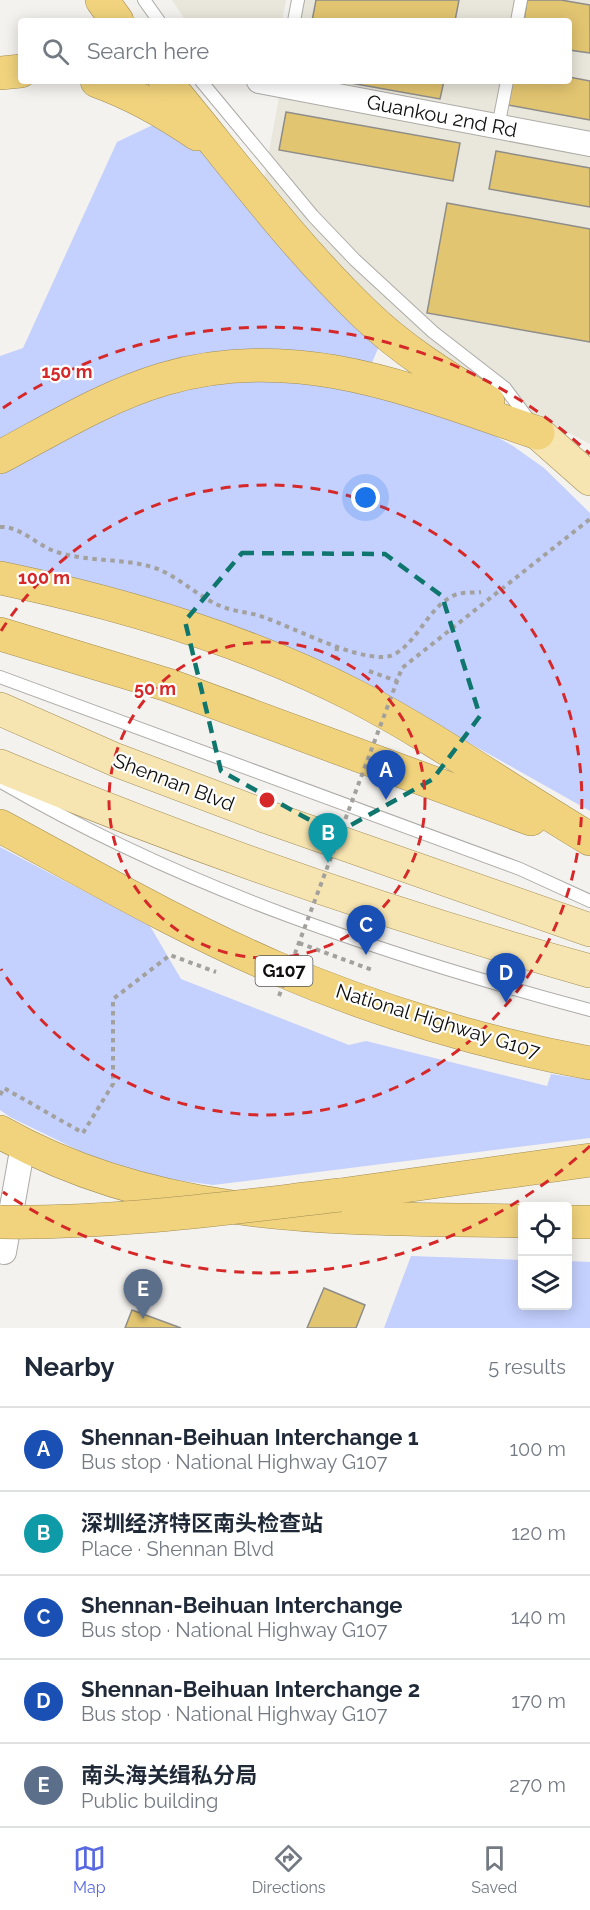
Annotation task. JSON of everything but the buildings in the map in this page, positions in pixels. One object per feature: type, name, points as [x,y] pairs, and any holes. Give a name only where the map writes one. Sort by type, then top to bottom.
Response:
[{"type":"highway","points":[[102,0],[115,18]]},
{"type":"highway","points":[[0,73],[18,71]]},
{"type":"highway","points":[[105,84],[128,92],[170,116],[205,140],[246,180]]},
{"type":"highway","points":[[167,84],[328,277],[366,316],[415,355],[460,386],[538,433]]},
{"type":"highway","points":[[0,457],[77,416],[163,379],[209,369],[265,365],[315,368],[364,376],[538,433]]},
{"type":"highway","points":[[0,578],[72,594],[218,639],[345,692],[437,742],[590,839]]},
{"type":"highway","points":[[0,634],[168,685],[474,796],[590,845]]},
{"type":"highway","name":"National Highway G107","points":[[0,826],[204,934],[276,968],[360,1000],[428,1021],[590,1063]]},
{"type":"highway","points":[[12,1139],[121,1185],[200,1203],[254,1211],[379,1219],[518,1221]]},
{"type":"highway","points":[[0,1222],[62,1223],[126,1220],[340,1195],[590,1160]]},
{"type":"highway","points":[[572,1222],[590,1222]]},
{"type":"main road","points":[[538,433],[590,479]]},
{"type":"main road","name":"Shennan Blvd","points":[[0,709],[106,756],[267,817],[590,930]]},
{"type":"main road","points":[[0,766],[77,798],[303,882],[443,928],[590,971]]},
{"type":"street","name":"Guankou 2nd Rd","points":[[284,84],[590,144]]},
{"type":"street","points":[[0,1251],[4,1252],[12,1139]]},
{"type":"lane","points":[[144,0],[157,18]]},
{"type":"lane","points":[[295,18],[298,0]]},
{"type":"lane","points":[[518,18],[521,0]]},
{"type":"lane","points":[[203,84],[270,165],[348,253],[433,332],[506,388],[538,433]]},
{"type":"lane","points":[[498,127],[506,84]]},
{"type":"lane","points":[[0,677],[555,882],[590,901]]},
{"type":"lane","points":[[0,782],[123,848],[272,910],[444,969],[590,1010]]},
{"type":"lane","points":[[520,869],[590,890]]},
{"type":"path","points":[[279,996],[402,668],[590,519]]},
{"type":"path","points":[[0,527],[19,531],[35,543],[54,552],[81,559],[120,561],[152,567],[177,579],[224,608],[258,615],[367,655],[386,657],[401,649],[441,603],[459,593],[481,592]]},
{"type":"path","points":[[336,660],[337,645]]},
{"type":"path","points":[[299,943],[375,971]]},
{"type":"path","points":[[0,1095],[4,1088],[83,1133],[113,1084],[113,999],[170,955]]},
{"type":"highlighted area","points":[[242,553],[385,554],[442,596],[480,716],[433,779],[335,834],[221,771],[185,621]]},
{"type":"shaded area","points":[[172,0],[286,0],[283,18],[184,18]]},
{"type":"shaded area","points":[[297,0],[590,0],[590,444],[441,366],[351,278],[264,179],[281,84],[572,84],[572,18],[294,18]]},
{"type":"shaded area","points":[[159,122],[203,152],[380,344],[370,367],[258,350],[178,358],[130,376],[0,439],[0,356],[23,348],[117,142]]},
{"type":"shaded area","points":[[310,379],[477,426],[513,446],[544,468],[590,513],[590,811],[425,718],[0,566],[0,472],[85,429],[174,393],[236,381]]},
{"type":"shaded area","points":[[0,847],[150,926],[181,979],[349,1045],[366,1041],[547,1086],[551,1074],[590,1080],[590,1138],[213,1185],[147,1176],[92,1157],[10,1117],[0,1110]]},
{"type":"shaded area","points":[[411,1256],[518,1260],[518,1310],[572,1310],[572,1261],[590,1262],[590,1328],[384,1328]]},
{"type":"place","name":"Shennan-Beihuan Interchange 1","points":[[386,800]]},
{"type":"place","name":"深圳经济特区南头检查站","points":[[328,863]]},
{"type":"place","name":"Shennan-Beihuan Interchange","points":[[366,955]]},
{"type":"place","name":"Shennan-Beihuan Interchange 2","points":[[506,1003]]},
{"type":"place","name":"南头海关缉私分局","points":[[143,1319]]}]
